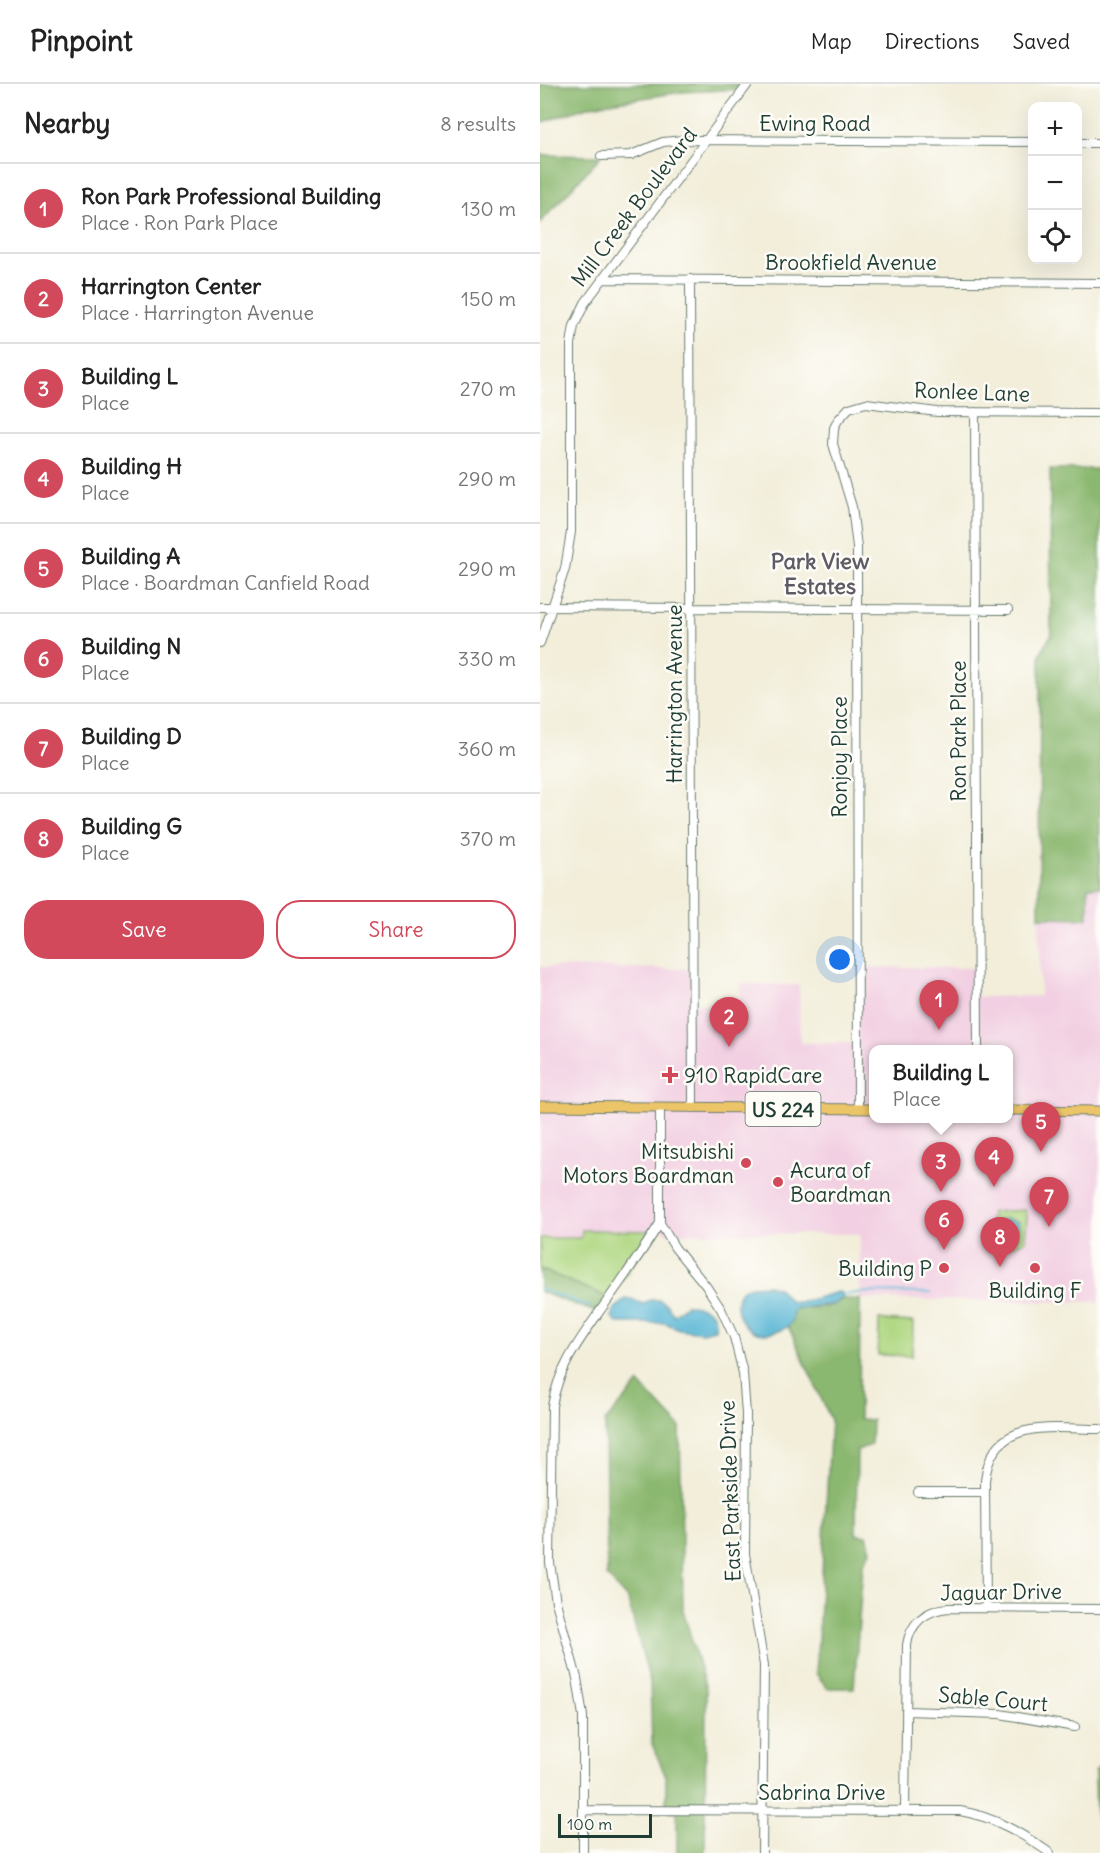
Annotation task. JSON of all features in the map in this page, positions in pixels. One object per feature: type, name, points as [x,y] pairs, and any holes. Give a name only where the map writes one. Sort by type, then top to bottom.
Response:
[{"type":"main road","name":"US 224","points":[[540,1106],[869,1109]]},
{"type":"main road","points":[[1013,1110],[1100,1111]]},
{"type":"street","name":"Mill Creek Boulevard","points":[[540,643],[565,569],[571,532],[572,334],[581,309],[748,84]]},
{"type":"street","name":"Ewing Road","points":[[601,156],[631,155],[669,141],[1028,142]]},
{"type":"street","points":[[1082,142],[1100,143]]},
{"type":"street","name":"Brookfield Avenue","points":[[602,279],[1100,283]]},
{"type":"street","name":"Harrington Avenue","points":[[690,279],[693,1108]]},
{"type":"street","name":"Ronlee Lane","points":[[845,412],[854,406],[866,403],[922,411],[1100,413]]},
{"type":"street","name":"Ronjoy Place","points":[[845,412],[834,428],[833,444],[855,521],[858,1109]]},
{"type":"street","name":"Ron Park Place","points":[[975,412],[978,1045]]},
{"type":"street","points":[[540,607],[1008,610]]},
{"type":"street","points":[[583,1853],[584,1731],[581,1703],[556,1602],[550,1563],[552,1406],[557,1382],[569,1358],[660,1223],[660,1108]]},
{"type":"street","name":"East Parkside Drive","points":[[660,1223],[675,1248],[706,1286],[721,1309],[734,1337],[743,1373],[746,1414],[745,1554],[764,1665],[762,1853]]},
{"type":"street","points":[[986,1608],[985,1492],[986,1472],[992,1455],[1000,1443],[1026,1429],[1100,1429]]},
{"type":"street","points":[[918,1492],[985,1492]]},
{"type":"street","name":"Jaguar Drive","points":[[905,1810],[907,1645],[915,1624],[927,1614],[940,1609],[1100,1609]]},
{"type":"street","name":"Sable Court","points":[[906,1711],[1000,1714],[1076,1727]]},
{"type":"street","name":"Sabrina Drive","points":[[583,1810],[960,1811],[990,1818],[1017,1830],[1050,1853]]},
{"type":"shaded area","points":[[1088,887],[1100,887],[1100,1302],[860,1299],[860,1234],[665,1233],[660,1223],[655,1231],[582,1230],[582,1238],[540,1237],[540,967],[693,969],[693,1004],[739,1005],[741,984],[799,985],[800,1043],[857,1043],[858,967],[977,968],[978,997],[1040,996],[1039,917],[1088,918]]},
{"type":"green space","points":[[540,84],[748,84],[744,89],[682,92],[590,106],[540,123]]},
{"type":"green space","points":[[540,155],[601,156],[540,223]]},
{"type":"green space","points":[[1050,469],[1100,469],[1100,887],[1088,887],[1088,918],[1039,917],[1040,654],[1051,635]]},
{"type":"green space","points":[[1025,1210],[1027,1216],[1025,1241],[1012,1245],[999,1244],[991,1239],[991,1212]]},
{"type":"green space","points":[[582,1230],[655,1231],[610,1298],[540,1269],[540,1238],[581,1238]]},
{"type":"green space","points":[[540,1269],[610,1298],[599,1313],[540,1292]]},
{"type":"green space","points":[[842,1299],[860,1299],[859,1419],[872,1420],[871,1445],[857,1450],[856,1534],[867,1535],[871,1551],[863,1565],[854,1688],[827,1688],[816,1673],[831,1420],[788,1326],[794,1309],[826,1307]]},
{"type":"green space","points":[[879,1320],[913,1322],[912,1356],[878,1355]]},
{"type":"green space","points":[[639,1383],[680,1427],[683,1610],[706,1689],[705,1853],[677,1853],[677,1811],[666,1810],[666,1777],[652,1744],[650,1682],[628,1600],[607,1576],[605,1422]]},
{"type":"green space","points":[[1100,1766],[1100,1821],[1096,1817],[1095,1771]]},
{"type":"water","points":[[1002,1220],[1019,1222],[1016,1237],[1002,1241],[998,1237],[998,1227]]},
{"type":"water","points":[[768,1285],[778,1288],[791,1302],[802,1302],[838,1292],[842,1293],[843,1297],[834,1304],[794,1309],[792,1321],[788,1327],[763,1334],[745,1326],[737,1309],[737,1300],[745,1288]]},
{"type":"water","points":[[625,1299],[643,1304],[650,1300],[660,1300],[674,1315],[685,1305],[703,1307],[714,1317],[715,1329],[702,1332],[679,1329],[665,1323],[617,1323],[612,1318],[613,1312]]},
{"type":"waterway","points":[[540,1289],[591,1307]]},
{"type":"waterway","points":[[843,1295],[865,1292],[930,1293]]},
{"type":"place","name":"Ron Park Professional Building","points":[[939,1030]]},
{"type":"place","name":"Harrington Center","points":[[729,1047]]},
{"type":"place","name":"910 RapidCare","points":[[670,1075]]},
{"type":"place","name":"Building A","points":[[1041,1152]]},
{"type":"place","name":"Mitsubishi Motors Boardman","points":[[746,1163]]},
{"type":"place","name":"Acura of Boardman","points":[[778,1182]]},
{"type":"place","name":"Building H","points":[[994,1187]]},
{"type":"place","name":"Building L","points":[[941,1192]]},
{"type":"place","name":"Building D","points":[[1049,1227]]},
{"type":"place","name":"Building N","points":[[944,1250]]},
{"type":"place","name":"Building G","points":[[1000,1267]]},
{"type":"place","name":"Building P","points":[[944,1268]]},
{"type":"place","name":"Building F","points":[[1035,1268]]},
{"type":"district","name":"Park View Estates","points":[[820,574]]}]
